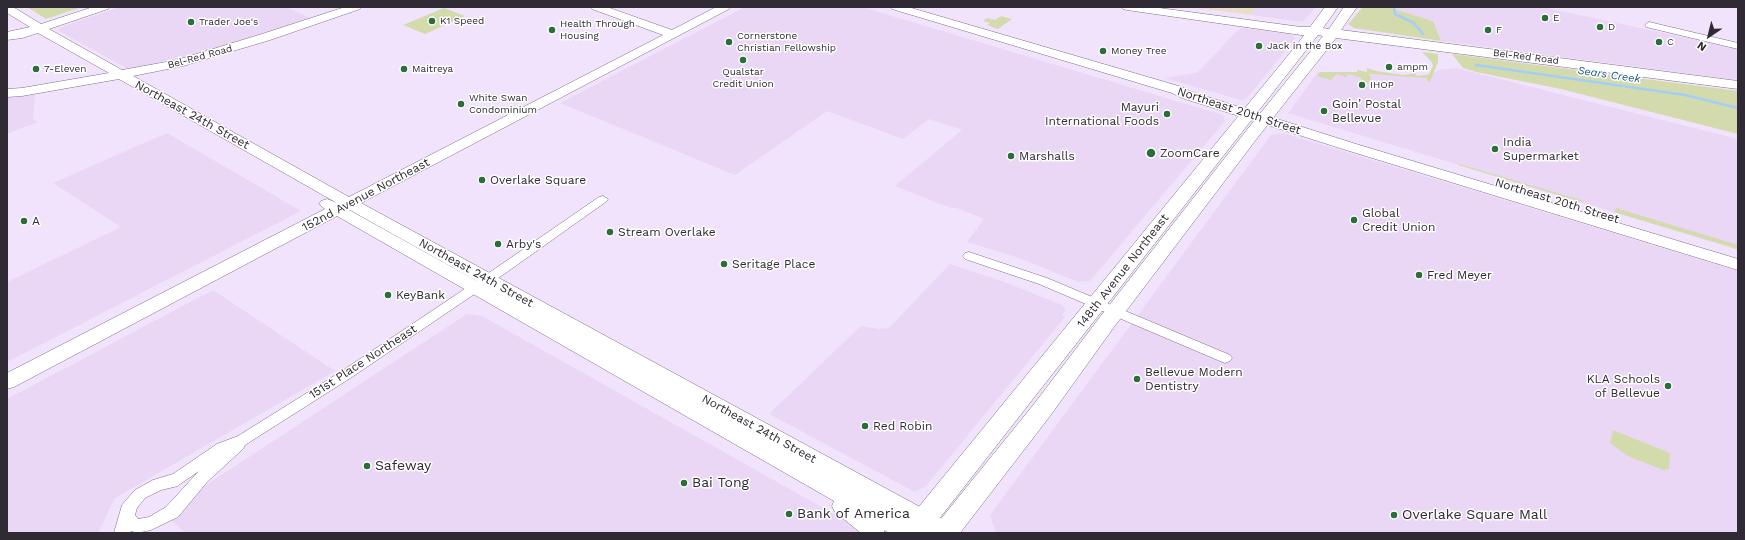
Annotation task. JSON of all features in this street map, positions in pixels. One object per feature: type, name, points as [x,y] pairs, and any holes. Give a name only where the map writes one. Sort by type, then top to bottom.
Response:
[{"type":"main road","points":[[7,36],[24,33],[104,7]]},
{"type":"main road","name":"Bel-Red Road","points":[[7,93],[22,92],[122,75],[215,54],[356,7]]},
{"type":"main road","points":[[596,7],[672,34]]},
{"type":"main road","name":"152nd Avenue Northeast","points":[[7,382],[725,7]]},
{"type":"main road","name":"Northeast 20th Street","points":[[896,7],[1177,90],[1187,95],[1258,114],[1656,231],[1735,262]]},
{"type":"main road","name":"Bel-Red Road","points":[[1127,7],[1301,31],[1332,33],[1738,85]]},
{"type":"main road","name":"148th Avenue Northeast","points":[[915,528],[1106,308],[1258,114],[1332,7]]},
{"type":"main road","name":"148th Avenue Northeast","points":[[1258,114],[1332,33],[1351,7]]},
{"type":"main road","name":"Northeast 24th Street","points":[[7,8],[39,28],[285,167],[343,207]]},
{"type":"main road","name":"Northeast 24th Street","points":[[7,18],[24,33],[247,158],[343,207],[412,236],[481,284],[915,528]]},
{"type":"main road","points":[[7,42],[18,38],[24,33]]},
{"type":"main road","name":"Bel-Red Road","points":[[7,88],[32,86],[39,88]]},
{"type":"main road","name":"Northeast 20th Street","points":[[1258,114],[1581,217],[1735,262]]},
{"type":"main road","points":[[208,136],[240,142]]},
{"type":"main road","points":[[247,158],[285,167]]},
{"type":"main road","name":"Northeast 20th Street","points":[[1581,217],[1656,231]]},
{"type":"main road","name":"148th Avenue Northeast","points":[[946,533],[1038,416],[1106,308]]},
{"type":"main road","name":"Northeast 24th Street","points":[[603,352],[791,466],[915,528],[946,533]]},
{"type":"main road","points":[[791,466],[868,525],[874,533]]},
{"type":"street","points":[[1649,26],[1738,46]]},
{"type":"street","name":"151st Place Northeast","points":[[160,519],[172,512],[202,478],[243,440],[347,374],[481,284],[603,199]]},
{"type":"street","points":[[968,256],[1022,273],[1225,358]]},
{"type":"street","name":"151st Place Northeast","points":[[122,533],[130,505],[140,494],[158,484],[178,478],[222,448],[243,440]]},
{"type":"street","points":[[166,482],[180,484],[183,488],[183,499]]},
{"type":"street","points":[[127,517],[132,525],[138,526],[151,524],[160,519]]},
{"type":"street","points":[[148,533],[160,519]]},
{"type":"shaded area","points":[[120,7],[286,7],[310,18],[228,45],[128,69],[59,31],[59,29],[64,26]]},
{"type":"shaded area","points":[[745,7],[862,7],[1223,115],[1225,121],[1090,281],[1078,282],[1019,258],[967,242],[984,219],[895,186],[962,130],[929,119],[903,139],[827,111],[735,175],[560,103]]},
{"type":"shaded area","points":[[1189,7],[1257,7],[1251,15]]},
{"type":"shaded area","points":[[1257,7],[1316,7],[1303,22],[1251,15]]},
{"type":"shaded area","points":[[1388,7],[1542,7],[1738,49],[1738,80],[1441,41],[1433,21]]},
{"type":"shaded area","points":[[1240,28],[1290,34],[1296,38],[1246,99],[1241,100],[1164,78],[1197,73]]},
{"type":"shaded area","points":[[1456,68],[1738,139],[1738,250],[1288,113],[1318,72],[1426,77],[1440,70]]},
{"type":"shaded area","points":[[35,94],[33,119],[38,122],[7,134],[7,97]]},
{"type":"shaded area","points":[[167,133],[301,211],[7,362],[7,282],[121,227],[53,183]]},
{"type":"shaded area","points":[[1283,133],[1738,271],[1738,533],[996,533],[990,515],[1271,135]]},
{"type":"shaded area","points":[[950,264],[1002,281],[1062,305],[1065,308],[1065,311],[1062,315],[1065,317],[926,486],[915,492],[769,414],[861,326],[879,329],[889,328]]},
{"type":"shaded area","points":[[213,290],[335,371],[115,498],[98,533],[7,533],[7,399]]},
{"type":"shaded area","points":[[467,314],[482,316],[850,523],[860,533],[185,533],[171,520],[197,491]]},
{"type":"green space","points":[[27,7],[82,7],[46,19]]},
{"type":"green space","points":[[1363,7],[1388,7],[1433,21],[1441,41],[1354,28],[1348,24]]},
{"type":"green space","name":"K1 Speed","points":[[444,8],[465,16],[425,34],[403,25]]},
{"type":"green space","points":[[1001,16],[1012,19],[998,29],[987,25],[990,23],[983,21],[987,18],[995,20]]},
{"type":"green space","points":[[1422,52],[1438,54],[1438,62],[1430,82],[1427,81],[1427,78],[1369,74],[1371,79],[1368,83],[1361,81],[1362,78],[1348,74],[1346,77],[1337,74],[1331,80],[1317,76],[1320,72],[1357,72],[1357,70],[1367,72],[1367,68],[1376,71],[1403,75],[1415,73],[1417,76],[1426,75],[1429,74],[1433,66],[1431,61]]},
{"type":"green space","points":[[1452,54],[1738,91],[1738,134],[1561,89],[1476,72],[1463,68]]},
{"type":"green space","points":[[1459,164],[1581,200],[1585,203],[1458,165]]},
{"type":"green space","points":[[1616,208],[1738,245],[1738,249],[1614,212]]},
{"type":"green space","points":[[1613,430],[1670,453],[1669,469],[1663,470],[1628,456],[1610,443]]},
{"type":"waterway","points":[[1394,7],[1395,14],[1414,23],[1423,34]]},
{"type":"waterway","name":"Sears Creek","points":[[1476,65],[1685,95],[1738,108]]},
{"type":"place","name":"E","points":[[1545,18]]},
{"type":"place","name":"K1 Speed","points":[[432,21]]},
{"type":"place","name":"Trader Joe's","points":[[191,22]]},
{"type":"place","name":"D","points":[[1600,27]]},
{"type":"place","name":"Health Through Housing","points":[[552,30]]},
{"type":"place","name":"F","points":[[1488,30]]},
{"type":"place","name":"Cornerstone Christian Fellowship","points":[[729,42]]},
{"type":"place","name":"C","points":[[1659,42]]},
{"type":"place","name":"Jack in the Box","points":[[1259,46]]},
{"type":"place","name":"Money Tree","points":[[1103,51]]},
{"type":"place","name":"Qualstar Credit Union","points":[[743,60]]},
{"type":"place","name":"ampm","points":[[1389,67]]},
{"type":"place","name":"7-Eleven","points":[[36,69]]},
{"type":"place","name":"Maitreya","points":[[404,69]]},
{"type":"place","name":"IHOP","points":[[1362,85]]},
{"type":"place","name":"White Swan Condominium","points":[[461,104]]},
{"type":"place","name":"Goin’ Postal Bellevue","points":[[1324,111]]},
{"type":"place","name":"Mayuri International Foods","points":[[1167,114]]},
{"type":"place","name":"India Supermarket","points":[[1495,149]]},
{"type":"place","name":"ZoomCare","points":[[1151,153]]},
{"type":"place","name":"Marshalls","points":[[1011,156]]},
{"type":"place","name":"Overlake Square","points":[[482,180]]},
{"type":"place","name":"Global Credit Union","points":[[1354,220]]},
{"type":"place","name":"A","points":[[24,221]]},
{"type":"place","name":"Stream Overlake","points":[[610,232]]},
{"type":"place","name":"Arby's","points":[[498,244]]},
{"type":"place","name":"Seritage Place","points":[[724,264]]},
{"type":"place","name":"Fred Meyer","points":[[1419,275]]},
{"type":"place","name":"KeyBank","points":[[388,295]]},
{"type":"place","name":"Bellevue Modern Dentistry","points":[[1137,379]]},
{"type":"place","name":"KLA Schools of Bellevue","points":[[1668,386]]},
{"type":"place","name":"Red Robin","points":[[865,426]]},
{"type":"place","name":"Safeway","points":[[367,466]]},
{"type":"place","name":"Bai Tong","points":[[684,483]]},
{"type":"place","name":"Bank of America","points":[[789,514]]},
{"type":"place","name":"Overlake Square Mall","points":[[1394,515]]}]
